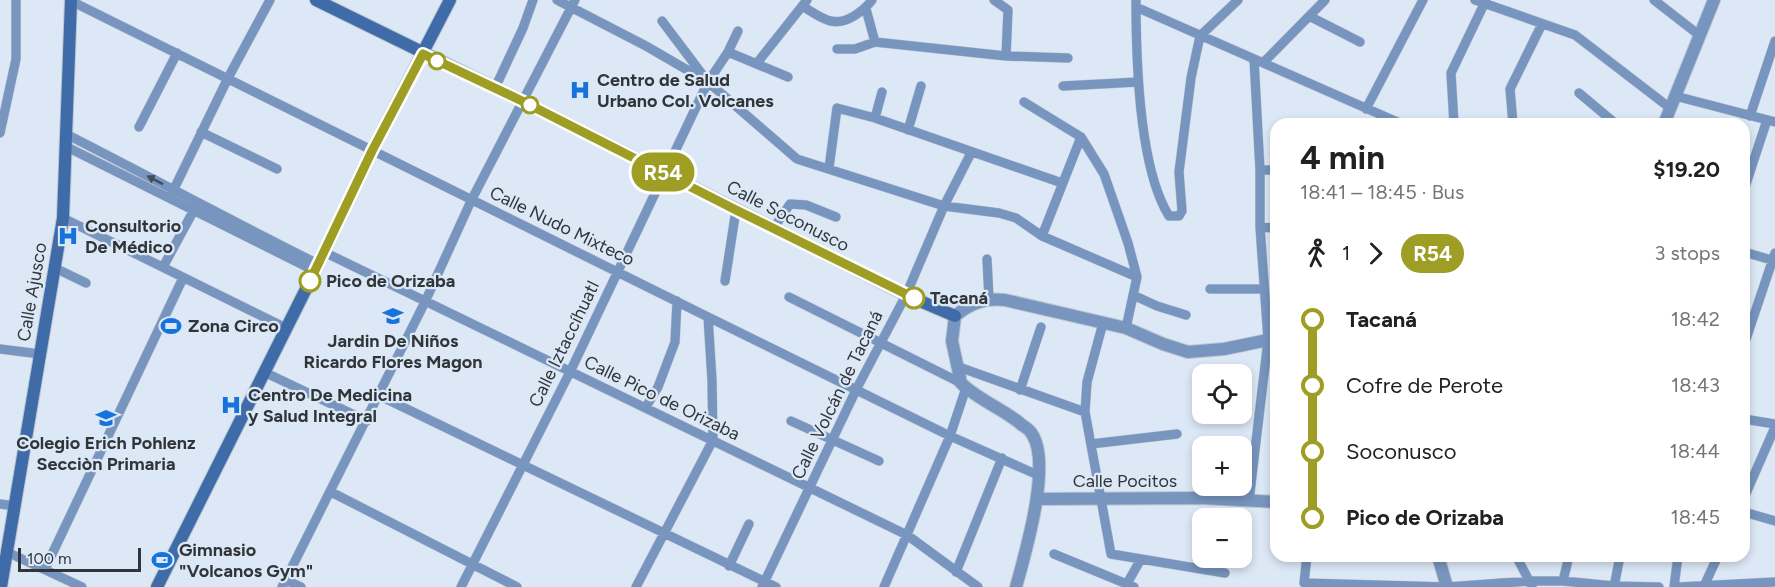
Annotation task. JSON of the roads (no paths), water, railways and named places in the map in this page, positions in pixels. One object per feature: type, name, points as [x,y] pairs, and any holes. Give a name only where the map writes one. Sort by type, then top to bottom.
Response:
[{"type":"main road","name":"Calle Soconusco","points":[[316,0],[906,295],[955,316]]},
{"type":"main road","points":[[157,587],[317,268],[372,151],[450,0]]},
{"type":"main road","name":"Calle Ajusco","points":[[1,587],[63,218],[71,1]]},
{"type":"street","points":[[0,133],[10,77],[16,59],[14,0]]},
{"type":"street","points":[[169,198],[228,78],[270,0]]},
{"type":"street","points":[[495,88],[523,28],[533,0]]},
{"type":"street","points":[[557,0],[573,3],[708,82],[797,159],[945,206],[999,213],[1016,219],[1042,236],[1137,277]]},
{"type":"street","points":[[757,63],[804,3],[834,23],[843,23],[866,9],[872,0]]},
{"type":"street","points":[[994,0],[1008,10],[1006,56]]},
{"type":"street","points":[[1238,0],[1200,36],[1191,78],[1179,172],[1182,211],[1179,216],[1169,216],[1163,207],[1148,156],[1138,82],[1136,3],[1200,36],[1388,118]]},
{"type":"street","points":[[1259,60],[1311,17],[1325,0]]},
{"type":"street","points":[[1366,109],[1423,0]]},
{"type":"street","points":[[1475,0],[1575,35],[1670,108]]},
{"type":"street","points":[[1654,0],[1699,35]]},
{"type":"street","points":[[1666,118],[1714,0]]},
{"type":"street","name":"Calle Nudo Mixteco","points":[[71,1],[471,201],[950,435],[1040,476]]},
{"type":"street","points":[[1454,118],[1451,74],[1486,2]]},
{"type":"street","points":[[301,587],[284,583],[367,421],[471,201],[573,3]]},
{"type":"street","points":[[866,9],[875,42]]},
{"type":"street","points":[[1311,17],[1360,42]]},
{"type":"street","points":[[663,21],[708,82]]},
{"type":"street","points":[[1512,118],[1510,89],[1542,24]]},
{"type":"street","name":"Calle Iztaccíhuatl","points":[[461,587],[570,372],[708,82],[728,52],[738,31]]},
{"type":"street","points":[[1750,116],[1775,41]]},
{"type":"street","points":[[837,49],[855,49],[875,42],[1006,56],[1068,58]]},
{"type":"street","points":[[728,52],[788,77]]},
{"type":"street","points":[[139,127],[177,53]]},
{"type":"street","points":[[1259,60],[1260,228],[1264,289],[1270,326]]},
{"type":"street","points":[[0,75],[10,77]]},
{"type":"street","points":[[1064,86],[1138,82]]},
{"type":"street","points":[[908,130],[921,86]]},
{"type":"street","points":[[875,118],[882,92]]},
{"type":"street","points":[[1579,93],[1609,118]]},
{"type":"street","points":[[1675,96],[1771,121],[1750,175]]},
{"type":"street","points":[[1024,102],[1081,138],[1104,174],[1137,277],[1126,328]]},
{"type":"street","points":[[829,168],[837,108],[875,118],[1062,183]]},
{"type":"street","points":[[201,132],[277,170]]},
{"type":"street","points":[[1042,236],[1081,138]]},
{"type":"street","points":[[66,140],[174,189],[195,208]]},
{"type":"street","points":[[66,140],[169,198],[195,208],[317,268]]},
{"type":"street","name":"Calle Volcán de Tacaná","points":[[763,584],[857,388],[906,295],[971,153]]},
{"type":"street","points":[[1260,170],[1270,170]]},
{"type":"street","points":[[773,229],[790,204],[806,205],[836,217]]},
{"type":"street","points":[[163,267],[195,208]]},
{"type":"street","points":[[725,281],[736,210]]},
{"type":"street","points":[[63,218],[286,328]]},
{"type":"street","points":[[1260,228],[1270,228]]},
{"type":"street","name":"Calle Pico de Orizaba","points":[[324,252],[907,535],[978,587]]},
{"type":"street","points":[[1750,253],[1774,258],[1750,328]]},
{"type":"street","points":[[987,259],[989,298]]},
{"type":"street","points":[[55,268],[86,283]]},
{"type":"street","points":[[45,569],[183,278]]},
{"type":"street","points":[[1210,289],[1264,289]]},
{"type":"street","points":[[1133,295],[1157,306],[1186,315]]},
{"type":"street","points":[[789,297],[963,385],[1002,410],[1032,434],[1038,452],[1040,476],[1016,587]]},
{"type":"street","points":[[884,587],[950,435],[963,385],[956,366],[952,341],[955,316],[966,307],[989,298],[1005,300],[1126,328],[1188,352],[1224,349],[1270,338]]},
{"type":"street","points":[[646,407],[658,387],[675,342],[676,301]]},
{"type":"street","points":[[636,587],[713,440],[708,317]]},
{"type":"street","points":[[1102,323],[1087,382],[1085,412],[1110,554],[1225,573]]},
{"type":"street","points":[[1020,390],[1041,327]]},
{"type":"street","points":[[0,349],[40,354]]},
{"type":"street","points":[[1249,501],[1270,352]]},
{"type":"street","points":[[956,366],[1085,412]]},
{"type":"street","points":[[264,372],[367,421]]},
{"type":"street","points":[[378,395],[763,584],[776,587]]},
{"type":"street","points":[[1750,420],[1775,426],[1750,484]]},
{"type":"street","points":[[791,421],[879,461]]},
{"type":"street","points":[[1091,444],[1177,434]]},
{"type":"street","points":[[956,572],[1002,458]]},
{"type":"street","points":[[331,492],[517,587]]},
{"type":"street","name":"Calle Pocitos","points":[[1036,499],[1201,498],[1270,502]]},
{"type":"street","points":[[0,504],[15,506]]},
{"type":"street","points":[[1750,514],[1775,521]]},
{"type":"street","points":[[729,566],[749,524]]},
{"type":"street","points":[[8,552],[82,587]]},
{"type":"street","points":[[1054,554],[1129,586],[1141,559]]},
{"type":"street","points":[[1306,562],[1304,583],[1447,587],[1563,581],[1614,587],[1659,587]]},
{"type":"street","points":[[1440,562],[1447,587]]},
{"type":"street","points":[[1519,562],[1531,584]]},
{"type":"street","points":[[1563,581],[1568,562]]},
{"type":"street","points":[[1614,587],[1619,562]]},
{"type":"street","points":[[1674,587],[1677,562]]},
{"type":"street","points":[[1704,586],[1715,562]]},
{"type":"street","points":[[1679,587],[1775,582]]},
{"type":"place","name":"Centro de Salud Urbano Col. Volcanes","points":[[580,90]]},
{"type":"place","name":"Consultorio De Médico","points":[[68,236]]},
{"type":"place","name":"Pico de Orizaba","points":[[310,281]]},
{"type":"place","name":"Tacaná","points":[[914,298]]},
{"type":"place","name":"Jardin De Niños Ricardo Flores Magon","points":[[393,316]]},
{"type":"place","name":"Zona Circo","points":[[171,326]]},
{"type":"place","name":"Centro De Medicina y Salud Integral","points":[[231,405]]},
{"type":"place","name":"Colegio Erich Pohlenz Secciòn Primaria","points":[[106,418]]},
{"type":"place","name":"Gimnasio \"Volcanos Gym\"","points":[[162,560]]}]
